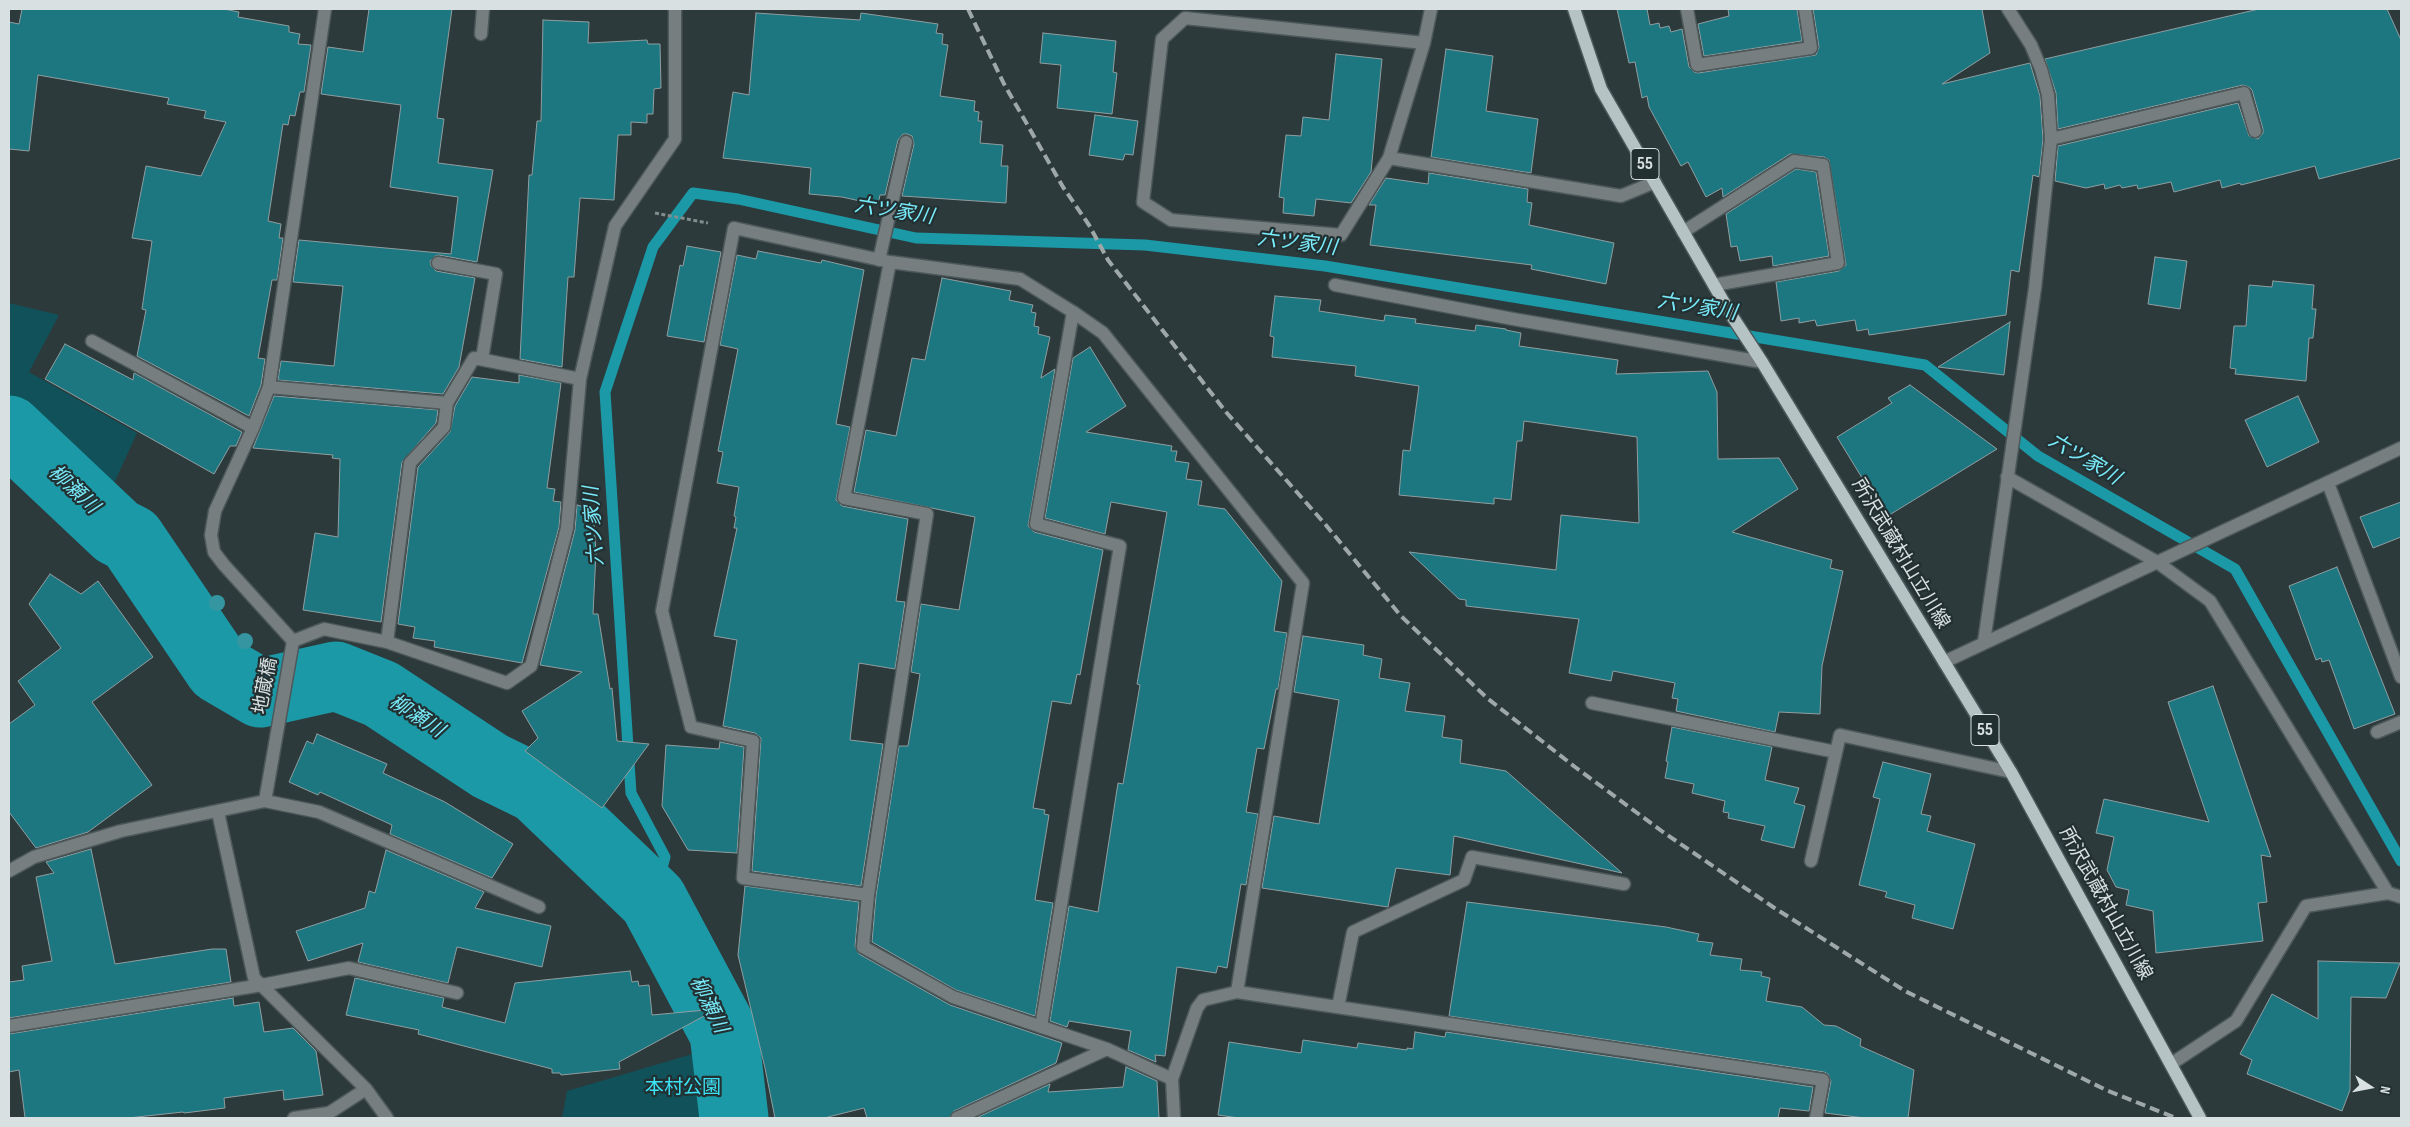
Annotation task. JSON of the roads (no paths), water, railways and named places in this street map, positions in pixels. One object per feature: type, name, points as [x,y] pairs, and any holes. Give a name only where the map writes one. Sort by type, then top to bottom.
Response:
[{"type":"main road","name":"所沢武蔵村山立川線","points":[[1574,9],[1601,89],[1730,313],[1762,362],[2011,772],[2200,1118]]},
{"type":"street","points":[[323,9],[269,387],[253,428],[214,511],[211,535],[214,552],[294,641],[324,629],[387,642],[507,683],[531,666],[567,528],[580,379],[615,226],[675,139],[675,9]]},
{"type":"street","points":[[481,34],[482,9]]},
{"type":"street","points":[[1424,43],[1185,18],[1162,39],[1143,202],[1171,220],[1341,235],[1389,158],[1424,43],[1431,9]]},
{"type":"street","points":[[1687,9],[1697,65],[1811,48],[1805,9]]},
{"type":"street","points":[[1984,642],[2035,288],[2051,139],[2048,95],[2041,69],[2031,45],[2008,9]]},
{"type":"street","points":[[2051,139],[2244,93],[2255,132]]},
{"type":"street","points":[[906,142],[844,498],[927,514],[868,895],[864,947],[953,997],[1107,1049],[1172,1080]]},
{"type":"street","points":[[1389,158],[1621,196],[1655,182]]},
{"type":"street","points":[[1684,232],[1794,161],[1823,165],[1838,262],[1714,285]]},
{"type":"street","points":[[868,895],[743,878],[753,741],[691,727],[662,611],[734,228],[884,261],[1020,279],[1074,312],[1103,333],[1303,583],[1238,992]]},
{"type":"street","points":[[438,263],[496,274],[482,359]]},
{"type":"street","points":[[1335,285],[1514,319],[1762,362]]},
{"type":"street","points":[[1041,1027],[1120,546],[1036,524],[1074,312]]},
{"type":"street","points":[[92,341],[253,428]]},
{"type":"street","points":[[387,642],[410,464],[444,427],[447,403],[474,358],[580,379]]},
{"type":"street","points":[[269,387],[447,403]]},
{"type":"street","points":[[1944,662],[2401,448]]},
{"type":"street","points":[[2007,477],[2157,562],[2210,601],[2388,892]]},
{"type":"street","points":[[2328,483],[2401,677]]},
{"type":"street","name":"地蔵橋","points":[[265,801],[294,641]]},
{"type":"street","points":[[1592,703],[1836,752]]},
{"type":"street","points":[[2376,732],[2401,722]]},
{"type":"street","points":[[1810,861],[1840,735],[2011,772]]},
{"type":"street","points":[[9,871],[34,857],[121,831],[265,801],[319,812],[539,907]]},
{"type":"street","points":[[218,812],[254,978],[366,1089],[387,1118]]},
{"type":"street","points":[[1338,1007],[1353,932],[1464,880],[1472,857],[1624,884]]},
{"type":"street","points":[[2171,1064],[2236,1021],[2306,906],[2388,892],[2401,897]]},
{"type":"street","points":[[9,1026],[262,985],[349,968],[457,993]]},
{"type":"street","points":[[1174,1118],[1172,1080],[1197,1008],[1203,1000],[1238,992],[1823,1080],[1816,1118]]},
{"type":"street","points":[[957,1118],[1107,1049]]},
{"type":"street","points":[[294,1118],[329,1114],[366,1089]]},
{"type":"waterway","name":"六ツ家川","points":[[653,900],[665,857],[631,793],[605,392],[653,247],[693,193],[738,199],[916,238],[1145,245],[1325,266],[1925,365],[2038,456],[2235,569],[2401,861]]},
{"type":"waterway","name":"柳瀬川","points":[[9,430],[117,532],[131,539],[219,669],[260,693],[336,676],[381,694],[490,766],[537,789],[653,900],[724,1033],[734,1118]]},
{"type":"railway","points":[[968,9],[1004,84],[1063,187],[1089,225],[1108,260],[1226,412],[1325,524],[1401,616],[1487,698],[1575,767],[1663,832],[1773,907],[1905,991],[2106,1090],[2176,1118]]},
{"type":"park label","name":"本村公園","points":[[683,1088]]}]
